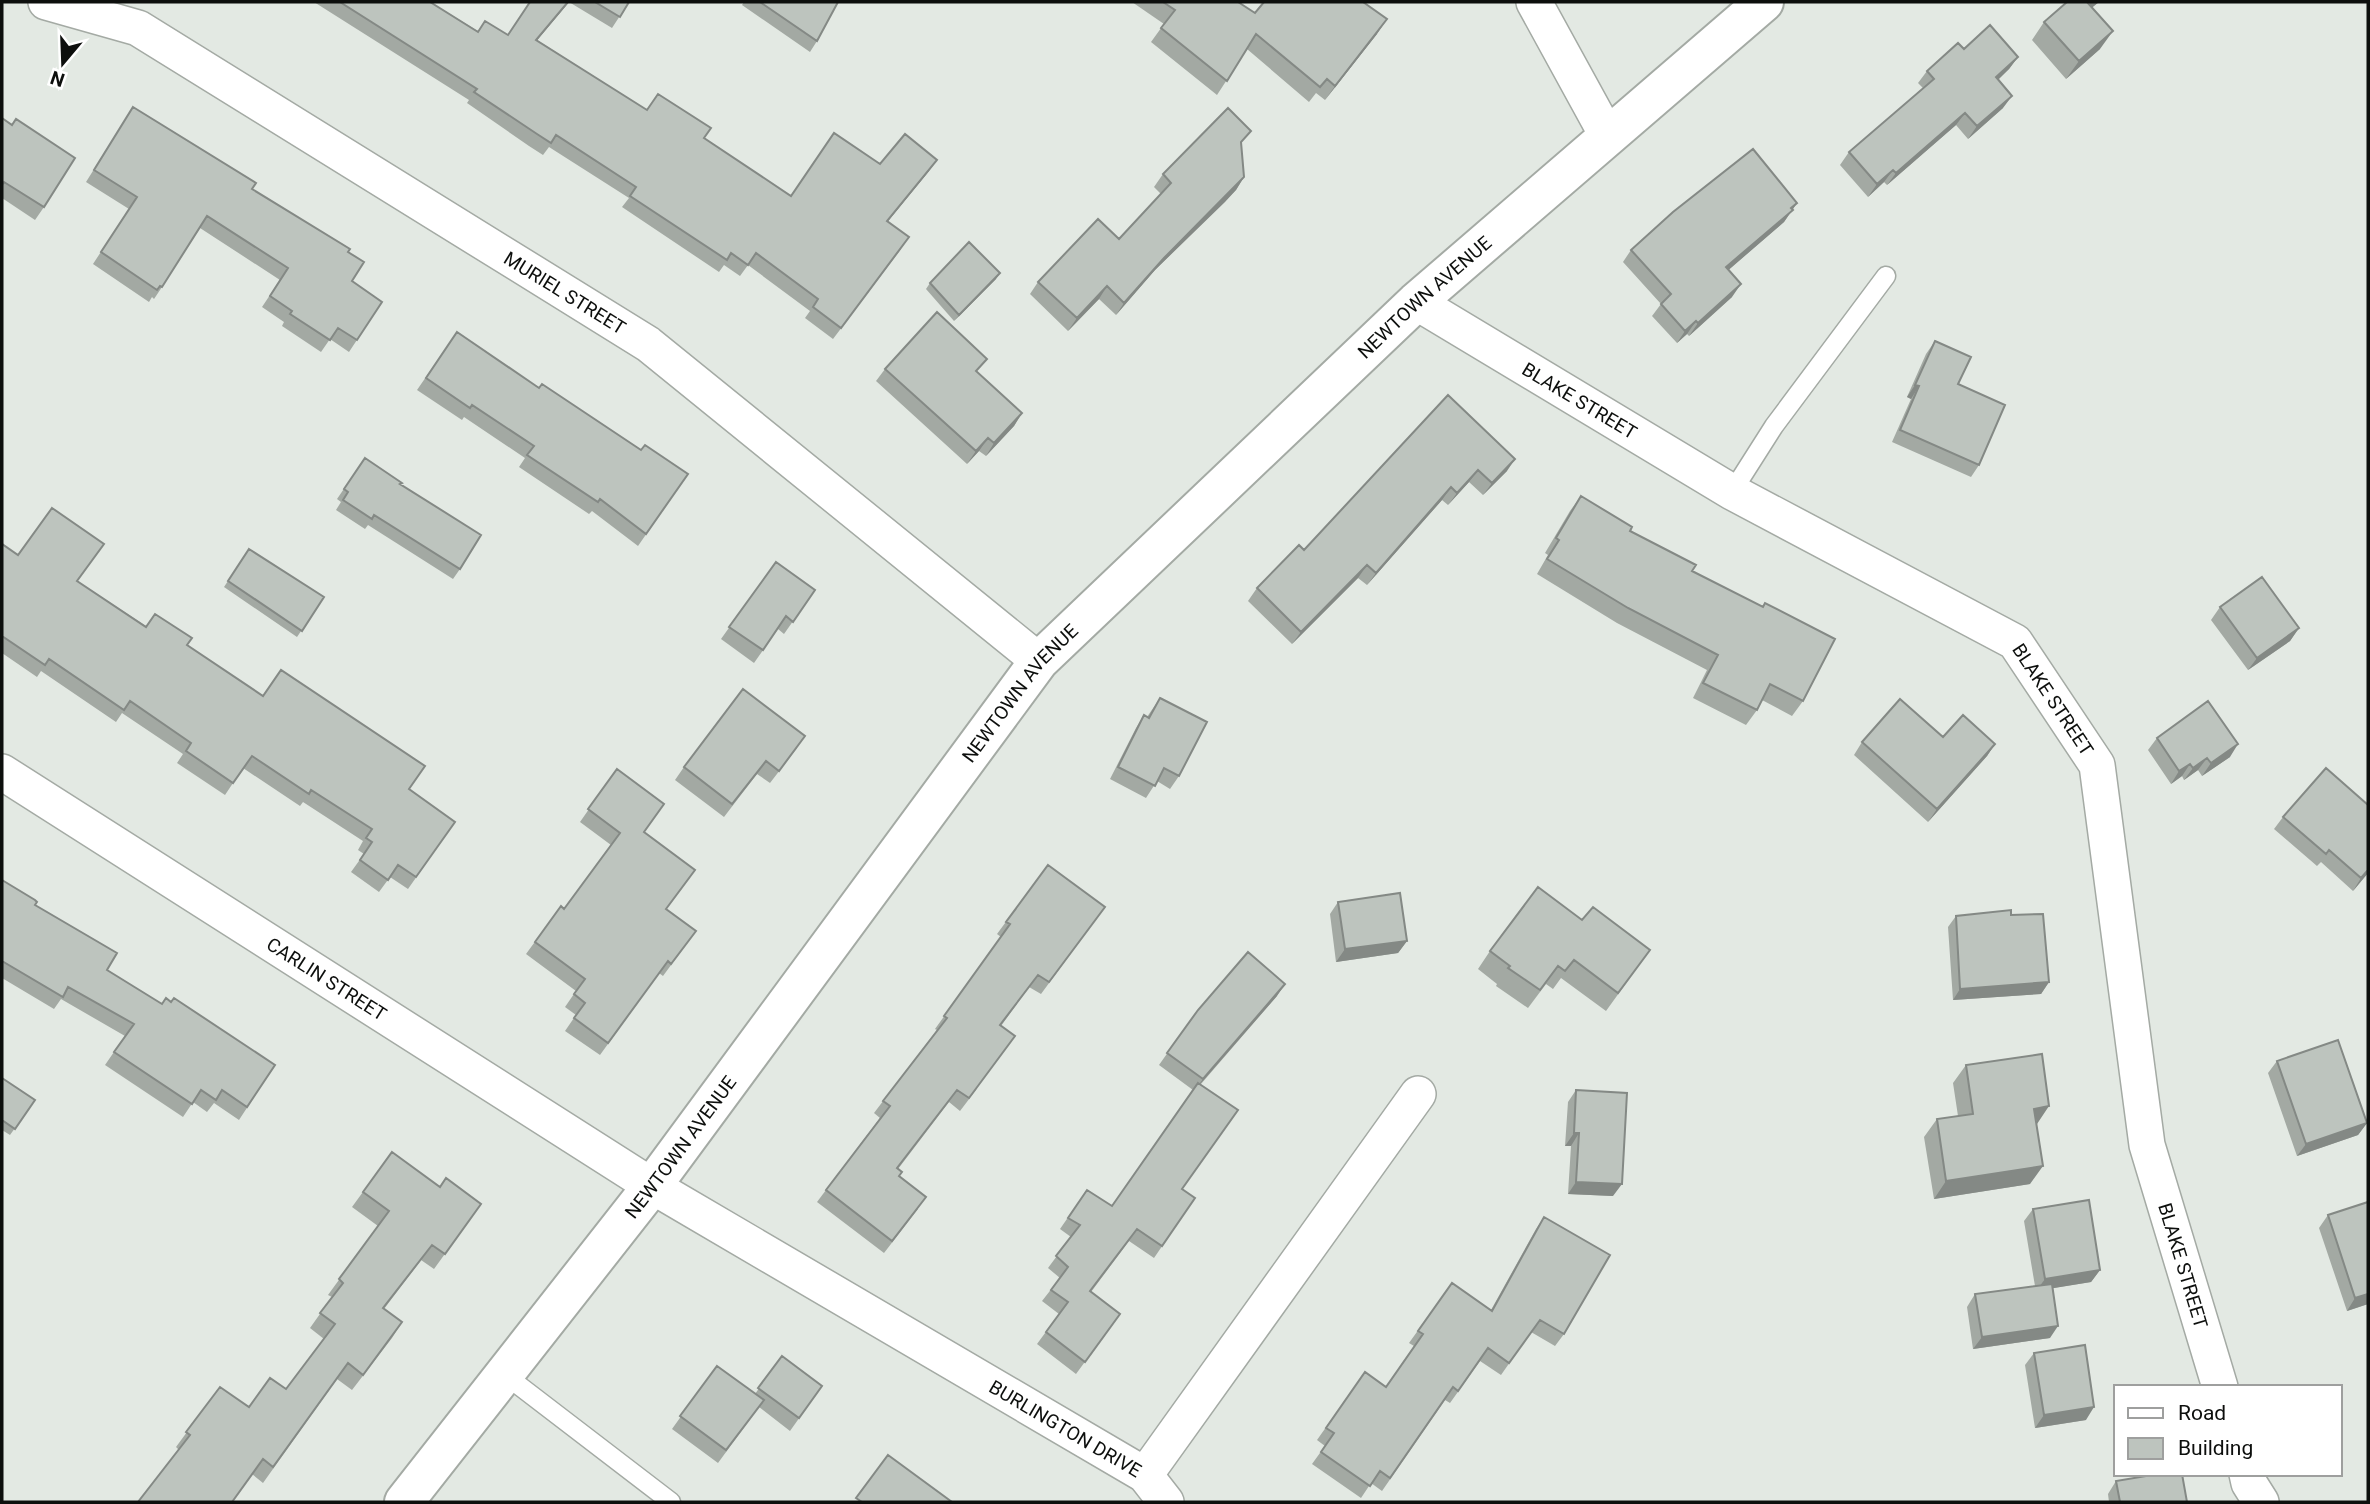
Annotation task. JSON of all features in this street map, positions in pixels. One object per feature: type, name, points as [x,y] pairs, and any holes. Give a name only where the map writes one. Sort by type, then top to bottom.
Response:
[{"type":"main road","name":"NEWTOWN AVENUE","points":[[404,1502],[652,1186],[1039,661],[1416,302],[1764,2]]},
{"type":"street","name":"MURIEL STREET","points":[[46,2],[138,28],[648,344],[1039,661]]},
{"type":"street","points":[[1534,2],[1608,137]]},
{"type":"street","name":"BLAKE STREET","points":[[1416,302],[1732,492],[2015,642],[2097,765],[2147,1145],[2219,1385]]},
{"type":"street","name":"CARLIN STREET","points":[[2,772],[652,1186]]},
{"type":"street","name":"BURLINGTON DRIVE","points":[[652,1186],[1156,1489],[1418,1094]]},
{"type":"lane","points":[[1732,492],[1774,426],[1886,276]]},
{"type":"lane","points":[[504,1374],[671,1502]]},
{"type":"building","points":[[340,2],[430,2],[478,32],[485,21],[508,35],[530,2],[568,2],[536,40],[647,110],[658,94],[711,128],[704,138],[791,196],[834,133],[880,164],[905,134],[937,160],[887,221],[909,237],[841,328],[813,307],[818,299],[756,253],[748,265],[731,253],[727,260],[630,196],[636,187],[556,135],[551,143],[474,92],[477,89]]},
{"type":"building","points":[[595,2],[629,2],[620,17]]},
{"type":"building","points":[[760,2],[838,2],[817,41]]},
{"type":"building","points":[[1163,2],[1238,2],[1255,13],[1264,2],[1363,2],[1387,19],[1335,86],[1327,79],[1320,87],[1256,34],[1227,81],[1161,28],[1175,10]]},
{"type":"building","points":[[2067,2],[2087,2],[2113,31],[2079,61],[2044,22]]},
{"type":"building","points":[[1990,25],[2018,57],[1996,77],[2012,96],[1977,126],[1965,113],[1896,173],[1893,170],[1877,184],[1849,152],[1934,79],[1927,71],[1958,43],[1964,49]]},
{"type":"building","points":[[133,107],[256,183],[252,189],[350,249],[348,252],[364,262],[352,281],[382,302],[357,340],[338,328],[330,340],[290,314],[292,311],[270,296],[288,268],[207,216],[162,287],[157,290],[101,252],[137,197],[94,170]]},
{"type":"building","points":[[1228,108],[1251,131],[1241,142],[1244,177],[1124,303],[1107,286],[1077,318],[1038,282],[1098,219],[1119,239],[1171,183],[1163,174]]},
{"type":"building","points":[[2,118],[12,125],[16,119],[75,158],[44,207],[4,182],[2,185]]},
{"type":"building","points":[[1753,149],[1797,203],[1791,208],[1793,210],[1726,267],[1741,284],[1698,323],[1696,321],[1685,331],[1661,304],[1671,294],[1631,250],[1673,212]]},
{"type":"building","points":[[969,242],[1000,273],[959,315],[930,283]]},
{"type":"building","points":[[937,312],[987,359],[976,371],[1022,413],[994,443],[988,438],[976,451],[885,369]]},
{"type":"building","points":[[457,332],[539,388],[542,384],[641,450],[645,445],[688,474],[646,534],[600,499],[598,502],[527,455],[534,446],[426,378]]},
{"type":"building","points":[[1935,341],[1971,357],[1958,384],[2005,405],[1979,465],[1900,430],[1919,386],[1915,385]]},
{"type":"building","points":[[1448,395],[1515,459],[1492,483],[1478,470],[1457,493],[1451,487],[1376,573],[1367,565],[1301,632],[1257,588],[1299,545],[1304,550]]},
{"type":"building","points":[[365,458],[402,483],[400,484],[481,535],[460,569],[374,515],[372,519],[343,500],[348,492],[344,489]]},
{"type":"building","points":[[1581,496],[1632,527],[1630,531],[1696,565],[1692,571],[1763,607],[1765,603],[1835,639],[1803,701],[1770,684],[1757,710],[1703,683],[1718,655],[1628,608],[1547,559]]},
{"type":"building","points":[[52,508],[104,544],[77,581],[146,627],[155,614],[192,638],[187,645],[263,696],[281,670],[425,766],[409,789],[455,822],[416,877],[398,865],[388,880],[360,860],[372,842],[366,838],[372,829],[311,790],[309,794],[252,756],[233,783],[186,751],[191,743],[130,701],[124,710],[49,659],[45,665],[2,636],[2,544],[18,555]]},
{"type":"building","points":[[249,549],[324,597],[302,631],[228,581]]},
{"type":"building","points":[[776,562],[815,590],[793,622],[786,616],[763,650],[729,627]]},
{"type":"building","points":[[2262,577],[2299,628],[2257,658],[2220,607]]},
{"type":"building","points":[[743,689],[805,736],[779,771],[766,761],[732,804],[684,767]]},
{"type":"building","points":[[1160,698],[1207,722],[1179,776],[1164,768],[1155,786],[1118,767],[1144,715],[1149,718]]},
{"type":"building","points":[[1900,699],[1943,737],[1963,715],[1995,744],[1937,809],[1862,742]]},
{"type":"building","points":[[2208,701],[2238,744],[2211,763],[2207,758],[2193,768],[2190,764],[2179,771],[2157,738]]},
{"type":"building","points":[[2326,768],[2368,805],[2368,870],[2361,878],[2329,850],[2326,854],[2283,817]]},
{"type":"building","points":[[617,769],[664,804],[644,832],[695,870],[666,909],[696,931],[671,964],[668,961],[608,1043],[574,1018],[585,1003],[574,994],[585,979],[535,942],[561,906],[564,909],[620,833],[588,809]]},
{"type":"building","points":[[1048,865],[1105,907],[1049,982],[1038,975],[1000,1025],[1015,1036],[969,1098],[957,1090],[897,1168],[902,1172],[899,1176],[926,1197],[892,1241],[826,1190],[890,1106],[883,1101],[947,1018],[944,1016],[1010,924],[1006,922]]},
{"type":"building","points":[[2,880],[35,900],[35,905],[117,953],[107,970],[162,1004],[166,998],[171,1002],[174,998],[275,1065],[247,1107],[222,1090],[216,1100],[201,1090],[192,1104],[114,1052],[134,1024],[68,987],[63,997],[2,961]]},
{"type":"building","points":[[1538,887],[1582,920],[1593,907],[1650,950],[1618,993],[1574,960],[1565,971],[1558,966],[1540,990],[1508,968],[1510,966],[1490,951]]},
{"type":"building","points":[[1400,893],[1407,941],[1345,949],[1338,902]]},
{"type":"building","points":[[2011,910],[2011,915],[2043,914],[2049,982],[1960,989],[1956,916]]},
{"type":"building","points":[[1248,952],[1285,984],[1203,1079],[1167,1053],[1198,1010]]},
{"type":"building","points":[[2338,1040],[2367,1123],[2306,1144],[2277,1061]]},
{"type":"building","points":[[2042,1054],[2049,1106],[2034,1109],[2043,1166],[1946,1181],[1937,1119],[1973,1114],[1966,1065]]},
{"type":"building","points":[[2,1078],[35,1100],[15,1129],[2,1120]]},
{"type":"building","points":[[1198,1083],[1238,1110],[1182,1189],[1195,1198],[1162,1246],[1137,1229],[1090,1291],[1120,1314],[1085,1362],[1046,1332],[1068,1302],[1051,1290],[1068,1267],[1056,1256],[1080,1225],[1068,1218],[1087,1190],[1112,1206]]},
{"type":"building","points":[[1576,1090],[1627,1093],[1622,1184],[1576,1182],[1579,1133],[1574,1133]]},
{"type":"building","points":[[392,1152],[440,1187],[446,1178],[481,1204],[445,1254],[432,1245],[383,1308],[402,1322],[363,1375],[348,1363],[273,1467],[263,1459],[232,1502],[138,1502],[190,1435],[186,1432],[220,1387],[249,1407],[270,1378],[286,1389],[335,1324],[320,1313],[343,1283],[339,1279],[389,1211],[363,1192]]},
{"type":"building","points":[[2089,1200],[2100,1270],[2045,1279],[2033,1209]]},
{"type":"building","points":[[2368,1202],[2368,1294],[2355,1298],[2328,1215]]},
{"type":"building","points":[[1544,1217],[1610,1255],[1564,1334],[1540,1320],[1509,1363],[1488,1348],[1458,1391],[1453,1387],[1390,1478],[1380,1471],[1370,1486],[1321,1452],[1334,1433],[1326,1428],[1365,1372],[1386,1387],[1423,1334],[1418,1331],[1452,1283],[1492,1311]]},
{"type":"building","points":[[2052,1284],[2058,1326],[1982,1337],[1975,1294]]},
{"type":"building","points":[[2085,1345],[2094,1407],[2044,1415],[2034,1353]]},
{"type":"building","points":[[782,1356],[822,1386],[799,1418],[758,1388]]},
{"type":"building","points":[[717,1366],[764,1400],[726,1450],[680,1416]]},
{"type":"building","points":[[888,1455],[952,1502],[862,1502],[856,1498]]},
{"type":"building","points":[[2146,1476],[2182,1476],[2187,1502],[2120,1502],[2116,1481]]}]
